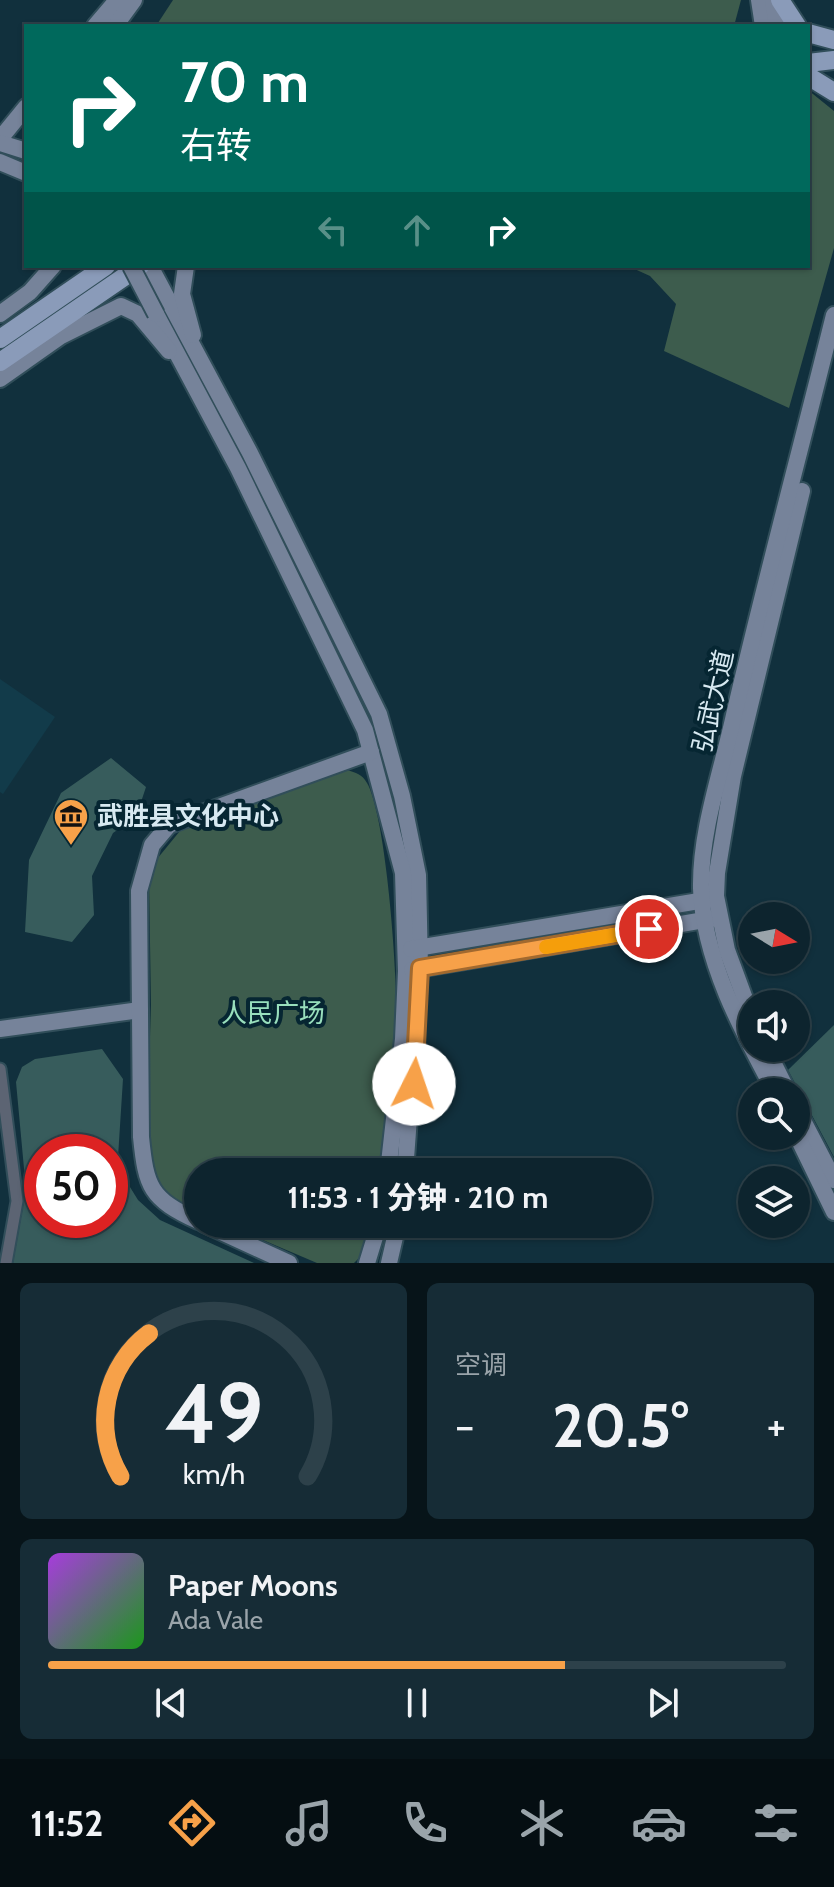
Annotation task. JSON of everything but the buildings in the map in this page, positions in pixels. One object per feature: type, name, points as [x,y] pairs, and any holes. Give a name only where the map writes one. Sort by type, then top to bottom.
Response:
[{"type":"main road","points":[[97,24],[117,0]]},
{"type":"main road","points":[[116,24],[134,0]]},
{"type":"main road","points":[[759,0],[763,24]]},
{"type":"main road","points":[[773,0],[777,24]]},
{"type":"main road","points":[[780,0],[796,24]]},
{"type":"main road","points":[[810,34],[834,42]]},
{"type":"main road","points":[[810,47],[834,42]]},
{"type":"main road","points":[[810,63],[834,60]]},
{"type":"main road","points":[[810,77],[834,92]]},
{"type":"main road","points":[[13,126],[0,141],[24,150]]},
{"type":"main road","points":[[0,162],[24,172]]},
{"type":"main road","points":[[0,314],[30,292],[51,268]]},
{"type":"main road","points":[[0,339],[103,268]]},
{"type":"main road","points":[[133,268],[192,345],[250,453],[379,714],[402,796],[418,875],[412,949]]},
{"type":"main road","points":[[0,362],[137,268]]},
{"type":"main road","points":[[151,268],[181,360],[245,482],[365,730],[403,873],[412,949],[406,1158]]},
{"type":"main road","points":[[186,268],[182,294],[192,324],[192,345]]},
{"type":"main road","points":[[0,379],[94,316],[121,306],[138,314],[164,347],[181,360]]},
{"type":"main road","name":"弘武大道","points":[[768,1078],[733,1013],[703,866],[710,821],[834,315]]},
{"type":"main road","name":"弘武大道","points":[[710,899],[733,776],[834,354]]},
{"type":"main road","points":[[184,1213],[161,1201],[145,1177],[141,1137],[139,891],[152,845],[169,825],[371,752]]},
{"type":"main road","points":[[412,949],[710,899]]},
{"type":"main road","points":[[413,970],[713,919]]},
{"type":"main road","name":"弘武大道","points":[[713,919],[742,990]]},
{"type":"main road","points":[[390,1158],[413,970]]},
{"type":"main road","points":[[0,1018],[140,1006]]},
{"type":"main road","points":[[0,1029],[140,1006]]},
{"type":"main road","points":[[810,1134],[834,1180]]},
{"type":"main road","points":[[804,1150],[834,1212]]},
{"type":"main road","points":[[235,1238],[289,1263]]},
{"type":"main road","points":[[367,1263],[375,1238]]},
{"type":"main road","points":[[389,1263],[395,1238]]},
{"type":"street","points":[[0,1069],[17,1201],[6,1263]]},
{"type":"shaded area","points":[[0,679],[55,717],[3,794],[0,792]]},
{"type":"green space","points":[[173,0],[741,0],[735,24],[157,24]]},
{"type":"green space","points":[[810,92],[834,111],[834,248],[789,408],[664,351],[676,304],[650,276],[632,268],[810,268]]},
{"type":"green space","name":"人民广场","points":[[347,770],[358,774],[367,783],[380,827],[385,861],[396,998],[395,1038],[381,1158],[184,1158],[184,1204],[171,1197],[157,1182],[150,1160],[147,1130],[151,1005],[149,880],[157,859],[184,826]]},
{"type":"green space","points":[[258,1238],[366,1238],[361,1256],[354,1263],[317,1263]]},
{"type":"slow traffic","points":[[546,947],[615,935]]},
{"type":"place","name":"武胜县文化中心","points":[[71,847]]},
{"type":"route","points":[[414,1084],[420,968],[649,929]]}]
